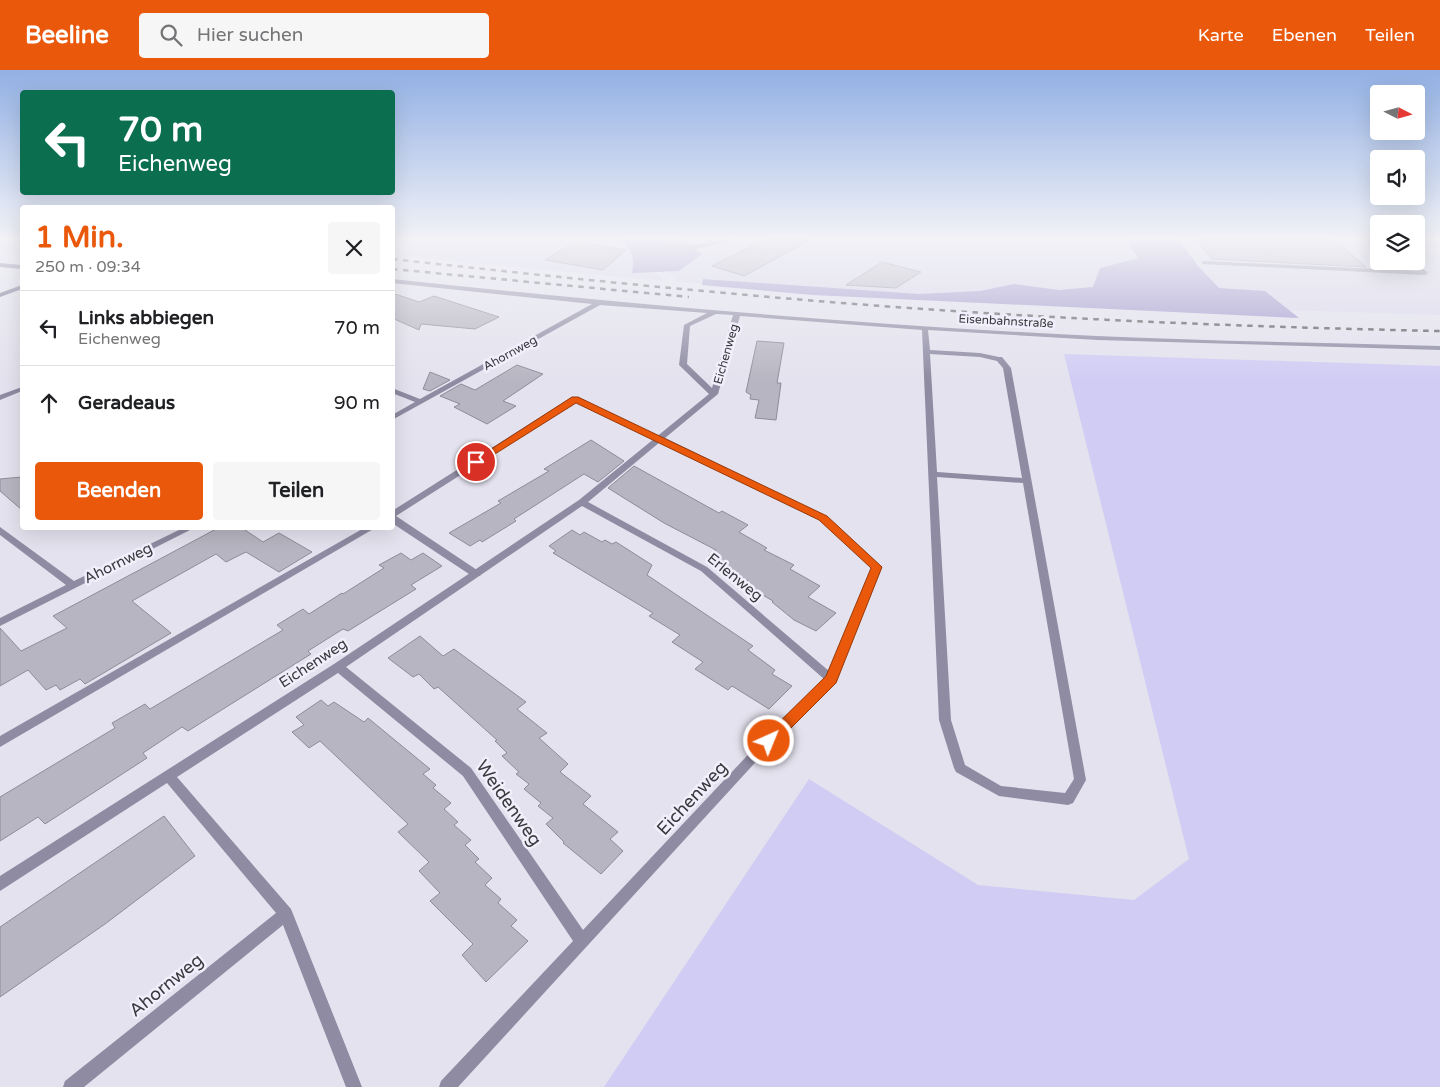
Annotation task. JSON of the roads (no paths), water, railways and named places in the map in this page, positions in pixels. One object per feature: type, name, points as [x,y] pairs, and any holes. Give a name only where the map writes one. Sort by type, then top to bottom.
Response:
[{"type":"street","name":"Eisenbahnstraße","points":[[443,286],[599,303],[925,328],[1098,338],[1440,348]]},
{"type":"street","points":[[0,295],[20,288]]},
{"type":"street","name":"Ahornweg","points":[[395,416],[599,303]]},
{"type":"street","name":"Eichenweg","points":[[714,394],[683,365],[688,326],[716,312]]},
{"type":"street","name":"Eichenweg","points":[[0,884],[338,667],[582,502],[714,394],[738,314]]},
{"type":"street","points":[[925,328],[945,720],[960,768],[999,791],[1068,799],[1080,780],[1006,368],[998,359],[980,355],[927,352]]},
{"type":"street","points":[[0,398],[20,390]]},
{"type":"street","points":[[395,391],[421,402]]},
{"type":"street","points":[[395,514],[575,399],[659,438]]},
{"type":"street","name":"Eichenweg","points":[[447,1087],[781,727],[831,679],[877,567],[823,518],[659,438]]},
{"type":"street","points":[[933,474],[1027,482]]},
{"type":"street","name":"Erlenweg","points":[[582,502],[704,569],[831,679]]},
{"type":"street","points":[[395,518],[476,574]]},
{"type":"street","name":"Ahornweg","points":[[0,530],[73,585]]},
{"type":"street","name":"Ahornweg","points":[[0,622],[185,530]]},
{"type":"street","points":[[0,742],[367,530]]},
{"type":"street","name":"Weidenweg","points":[[338,667],[467,772],[582,942]]},
{"type":"street","points":[[168,775],[286,914],[354,1087]]},
{"type":"street","name":"Ahornweg","points":[[71,1087],[286,914]]},
{"type":"railway","points":[[577,286],[689,297]]},
{"type":"railway","points":[[654,286],[1001,314],[1147,322],[1440,331]]}]
